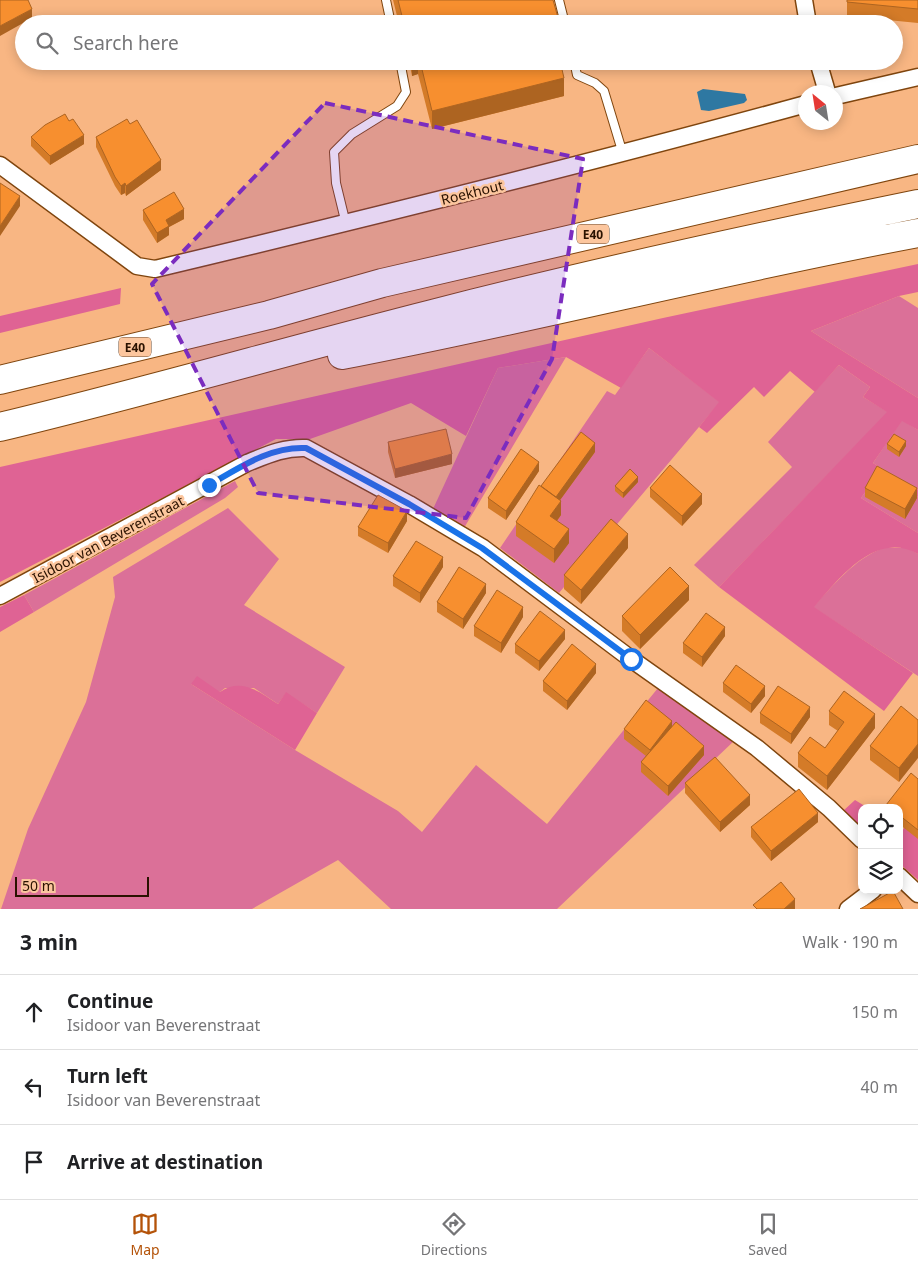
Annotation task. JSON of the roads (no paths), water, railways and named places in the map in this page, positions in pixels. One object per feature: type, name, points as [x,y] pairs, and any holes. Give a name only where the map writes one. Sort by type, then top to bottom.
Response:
[{"type":"highway","name":"E40","points":[[0,380],[269,315],[382,283],[918,159]]},
{"type":"highway","points":[[0,427],[120,398],[437,312],[816,225],[918,204]]},
{"type":"highway","points":[[120,398],[438,337],[642,290],[918,233]]},
{"type":"street","points":[[804,0],[806,15]]},
{"type":"street","points":[[821,70],[825,85]]},
{"type":"street","points":[[843,94],[918,77]]},
{"type":"street","name":"Roekhout","points":[[0,165],[137,266],[155,269],[346,224],[624,154],[798,106]]},
{"type":"street","name":"Isidoor van Beverenstraat","points":[[0,596],[248,463],[274,451],[293,447],[306,448],[409,504],[482,548],[631,659],[757,748],[829,808],[858,836]]},
{"type":"street","points":[[903,880],[918,894]]},
{"type":"street","points":[[848,909],[869,894]]},
{"type":"lane","points":[[386,0],[389,15]]},
{"type":"lane","points":[[559,0],[562,15]]},
{"type":"lane","points":[[346,224],[336,183],[334,152],[352,134],[396,106],[406,92],[402,70]]},
{"type":"lane","points":[[576,70],[577,75],[595,83],[604,91],[624,154]]},
{"type":"water","points":[[703,89],[745,94],[747,100],[744,103],[709,111],[701,110],[697,92]]}]
